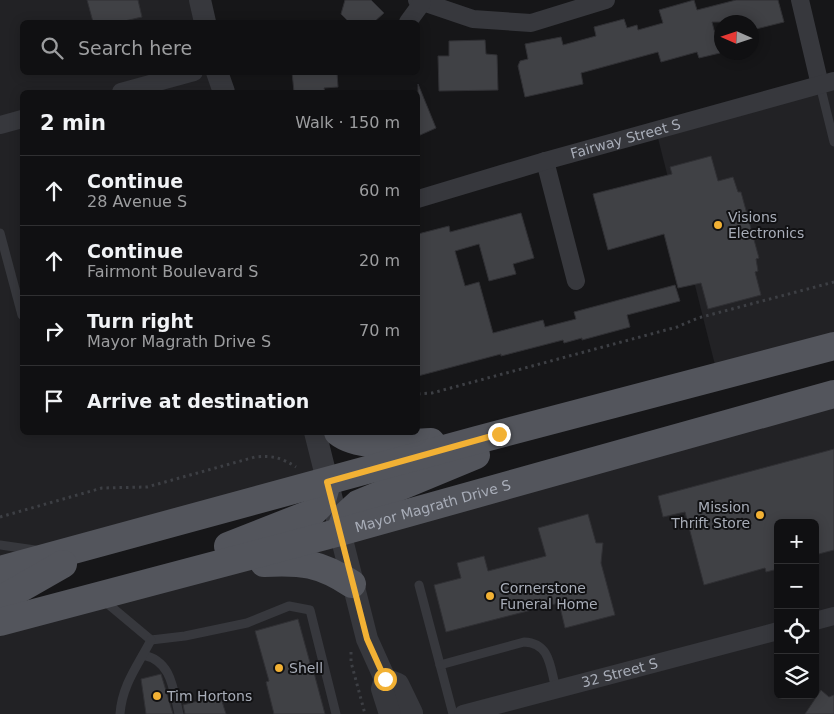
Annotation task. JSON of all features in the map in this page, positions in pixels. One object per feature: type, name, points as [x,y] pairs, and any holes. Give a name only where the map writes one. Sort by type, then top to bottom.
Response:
[{"type":"main road","points":[[0,570],[829,344]]},
{"type":"main road","name":"Mayor Magrath Drive S","points":[[0,622],[340,532],[834,394]]},
{"type":"main road","points":[[340,532],[346,515],[358,504],[577,414]]},
{"type":"main road","points":[[343,435],[352,440],[399,444],[477,440]]},
{"type":"main road","points":[[105,594],[312,513],[320,504],[327,482]]},
{"type":"main road","points":[[0,600],[99,543]]},
{"type":"main road","points":[[191,571],[296,561],[318,565],[352,584]]},
{"type":"street","points":[[200,0],[205,20]]},
{"type":"street","points":[[409,20],[420,1],[473,19],[531,22],[606,0]]},
{"type":"street","points":[[800,0],[827,83]]},
{"type":"street","points":[[128,90],[183,75]]},
{"type":"street","points":[[218,75],[223,90]]},
{"type":"street","name":"Fairway Street S","points":[[420,198],[545,161],[827,83]]},
{"type":"street","points":[[0,125],[20,120]]},
{"type":"street","points":[[545,161],[576,281]]},
{"type":"street","points":[[316,435],[367,639],[385,679],[382,689],[402,714]]},
{"type":"street","points":[[819,620],[834,616]]},
{"type":"street","name":"32 Street S","points":[[463,714],[774,632]]},
{"type":"lane","points":[[827,83],[834,142]]},
{"type":"lane","points":[[0,233],[20,308]]},
{"type":"lane","points":[[0,545],[16,549],[68,552]]},
{"type":"lane","points":[[419,585],[453,714]]},
{"type":"lane","points":[[105,594],[151,640]]},
{"type":"lane","points":[[151,640],[185,636],[247,623],[289,606],[310,610],[336,714]]},
{"type":"lane","points":[[120,714],[122,697],[128,678],[151,640]]},
{"type":"lane","points":[[440,665],[524,642],[532,642],[540,645],[545,650],[556,689]]},
{"type":"lane","points":[[143,655],[153,657],[163,665],[169,674],[179,714]]},
{"type":"path","points":[[420,394],[432,393],[649,335],[698,318],[834,282]]},
{"type":"path","points":[[0,517],[102,488],[146,487],[255,457],[277,457],[296,467]]},
{"type":"path","points":[[352,650],[351,662],[364,714]]},
{"type":"shaded area","points":[[0,0],[200,0],[205,20],[20,20],[20,75],[218,75],[222,90],[20,90],[20,435],[315,435],[327,482],[0,570]]},
{"type":"shaded area","points":[[834,81],[834,346],[718,377],[656,130]]},
{"type":"shaded area","points":[[834,396],[834,714],[0,714],[0,622]]},
{"type":"building","points":[[87,0],[138,0],[142,17],[129,20],[92,20]]},
{"type":"building","points":[[345,0],[371,0],[384,13],[376,20],[347,20],[341,14]]},
{"type":"building","points":[[694,0],[697,10],[736,0],[778,0],[784,22],[759,28],[759,15],[714,15],[714,22],[712,22],[714,30],[714,54],[699,58],[697,52],[661,62],[658,52],[581,73],[583,84],[525,97],[518,66],[520,61],[528,59],[525,44],[561,37],[563,45],[596,36],[594,27],[624,19],[627,28],[637,25],[638,30],[663,23],[659,10]]},
{"type":"building","points":[[485,40],[486,54],[497,55],[498,90],[439,91],[438,56],[449,56],[449,41]]},
{"type":"building","points":[[292,75],[337,75],[338,87],[324,88],[324,90],[294,90]]},
{"type":"building","points":[[418,84],[436,128],[420,135],[420,90],[418,90]]},
{"type":"building","points":[[711,156],[718,181],[733,177],[738,192],[741,192],[759,258],[756,259],[758,271],[755,272],[761,295],[708,309],[701,283],[678,288],[664,234],[608,250],[593,194],[672,174],[670,167]]},
{"type":"building","points":[[521,213],[534,258],[513,264],[516,274],[489,281],[479,244],[455,251],[465,286],[479,282],[493,333],[543,320],[545,327],[576,319],[574,312],[675,285],[680,301],[627,315],[630,327],[582,340],[582,338],[564,343],[563,340],[501,356],[501,354],[420,375],[420,233],[449,226],[450,232]]},
{"type":"building","name":"Mission Thrift Store","points":[[834,449],[834,550],[819,554],[819,519],[774,519],[774,570],[766,572],[765,568],[704,585],[685,512],[663,517],[658,496]]},
{"type":"building","points":[[588,514],[596,543],[603,543],[601,563],[615,615],[565,628],[559,603],[446,632],[434,585],[461,578],[457,563],[484,556],[488,571],[546,556],[538,528]]},
{"type":"building","points":[[298,619],[325,714],[274,714],[266,682],[269,681],[255,631]]},
{"type":"building","name":"Tim Hortons","points":[[161,674],[173,714],[146,714],[141,679]]},
{"type":"building","points":[[821,690],[829,697],[834,695],[834,714],[805,714],[815,699],[819,699]]},
{"type":"building","points":[[220,695],[226,714],[185,714],[183,705]]},
{"type":"place","name":"Visions Electronics","points":[[718,225]]},
{"type":"place","name":"Mission Thrift Store","points":[[760,515]]},
{"type":"place","name":"Cornerstone Funeral Home","points":[[490,596]]},
{"type":"place","name":"Shell","points":[[279,668]]},
{"type":"place","name":"Tim Hortons","points":[[157,696]]},
{"type":"route","points":[[385,679],[367,639],[327,482],[499,434]]}]
